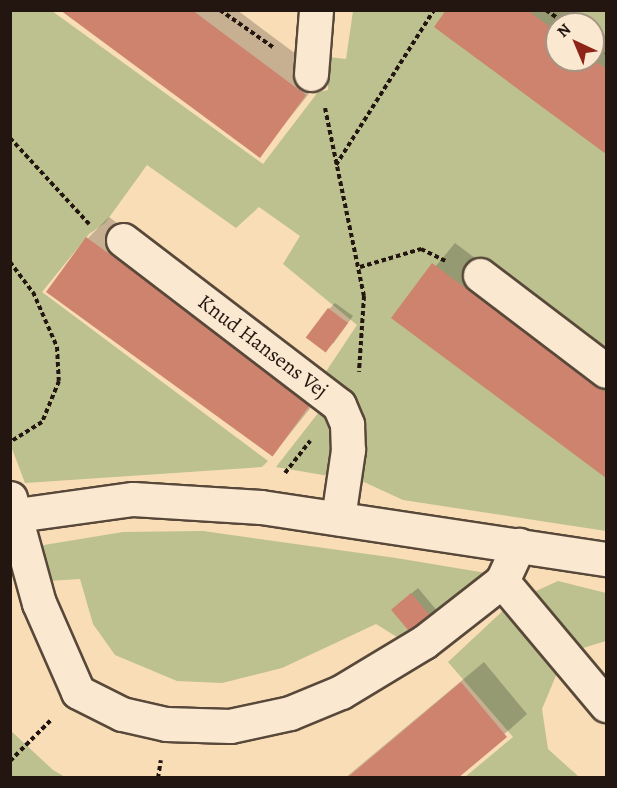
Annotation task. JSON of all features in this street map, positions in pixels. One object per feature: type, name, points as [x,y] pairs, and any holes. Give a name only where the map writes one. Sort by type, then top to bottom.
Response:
[{"type":"street","points":[[311,74],[316,10]]},
{"type":"street","name":"Knud Hansens Vej","points":[[123,240],[339,405],[347,424],[348,450],[339,518]]},
{"type":"street","points":[[480,275],[606,371]]},
{"type":"street","points":[[519,545],[502,581],[424,642],[341,692],[290,713],[230,726],[166,724],[122,714],[78,692],[39,603],[12,510],[133,499],[261,507],[519,545],[606,559]]},
{"type":"street","points":[[502,581],[606,705]]},
{"type":"path","points":[[220,10],[321,80],[335,165],[348,196],[364,296],[359,373],[339,405],[261,507]]},
{"type":"path","points":[[335,165],[435,10]]},
{"type":"path","points":[[10,138],[89,224],[123,240]]},
{"type":"path","points":[[360,267],[421,249],[480,275]]},
{"type":"path","points":[[10,261],[46,319],[57,346],[59,381],[42,422],[10,442]]},
{"type":"path","points":[[10,761],[78,692]]},
{"type":"green space","points":[[11,11],[52,11],[263,164],[318,92],[328,90],[328,57],[346,59],[353,11],[606,11],[606,531],[403,500],[364,482],[276,467],[340,385],[325,373],[357,325],[283,264],[300,236],[259,207],[236,228],[147,165],[105,223],[89,234],[42,292],[268,461],[262,467],[25,483],[11,446]]},
{"type":"green space","points":[[203,531],[486,573],[405,642],[376,624],[282,668],[222,683],[177,681],[115,655],[93,624],[80,579],[48,581],[38,546],[123,532]]},
{"type":"green space","points":[[558,581],[606,593],[606,641],[583,648],[534,592]]},
{"type":"green space","points":[[508,606],[560,666],[542,709],[548,749],[579,777],[465,777],[513,737],[448,662]]},
{"type":"green space","points":[[10,730],[53,770],[65,777],[11,777]]},
{"type":"building","points":[[60,10],[192,10],[306,95],[260,158]]},
{"type":"building","points":[[446,10],[527,10],[545,23],[545,72],[605,72],[606,69],[606,154],[434,27]]},
{"type":"building","points":[[86,237],[313,402],[273,457],[46,292]]},
{"type":"building","points":[[432,263],[606,393],[606,478],[391,318]]},
{"type":"building","points":[[328,308],[348,323],[326,353],[306,338]]},
{"type":"building","points":[[411,593],[433,620],[414,637],[391,610]]},
{"type":"building","points":[[461,682],[507,737],[458,778],[347,778]]}]
